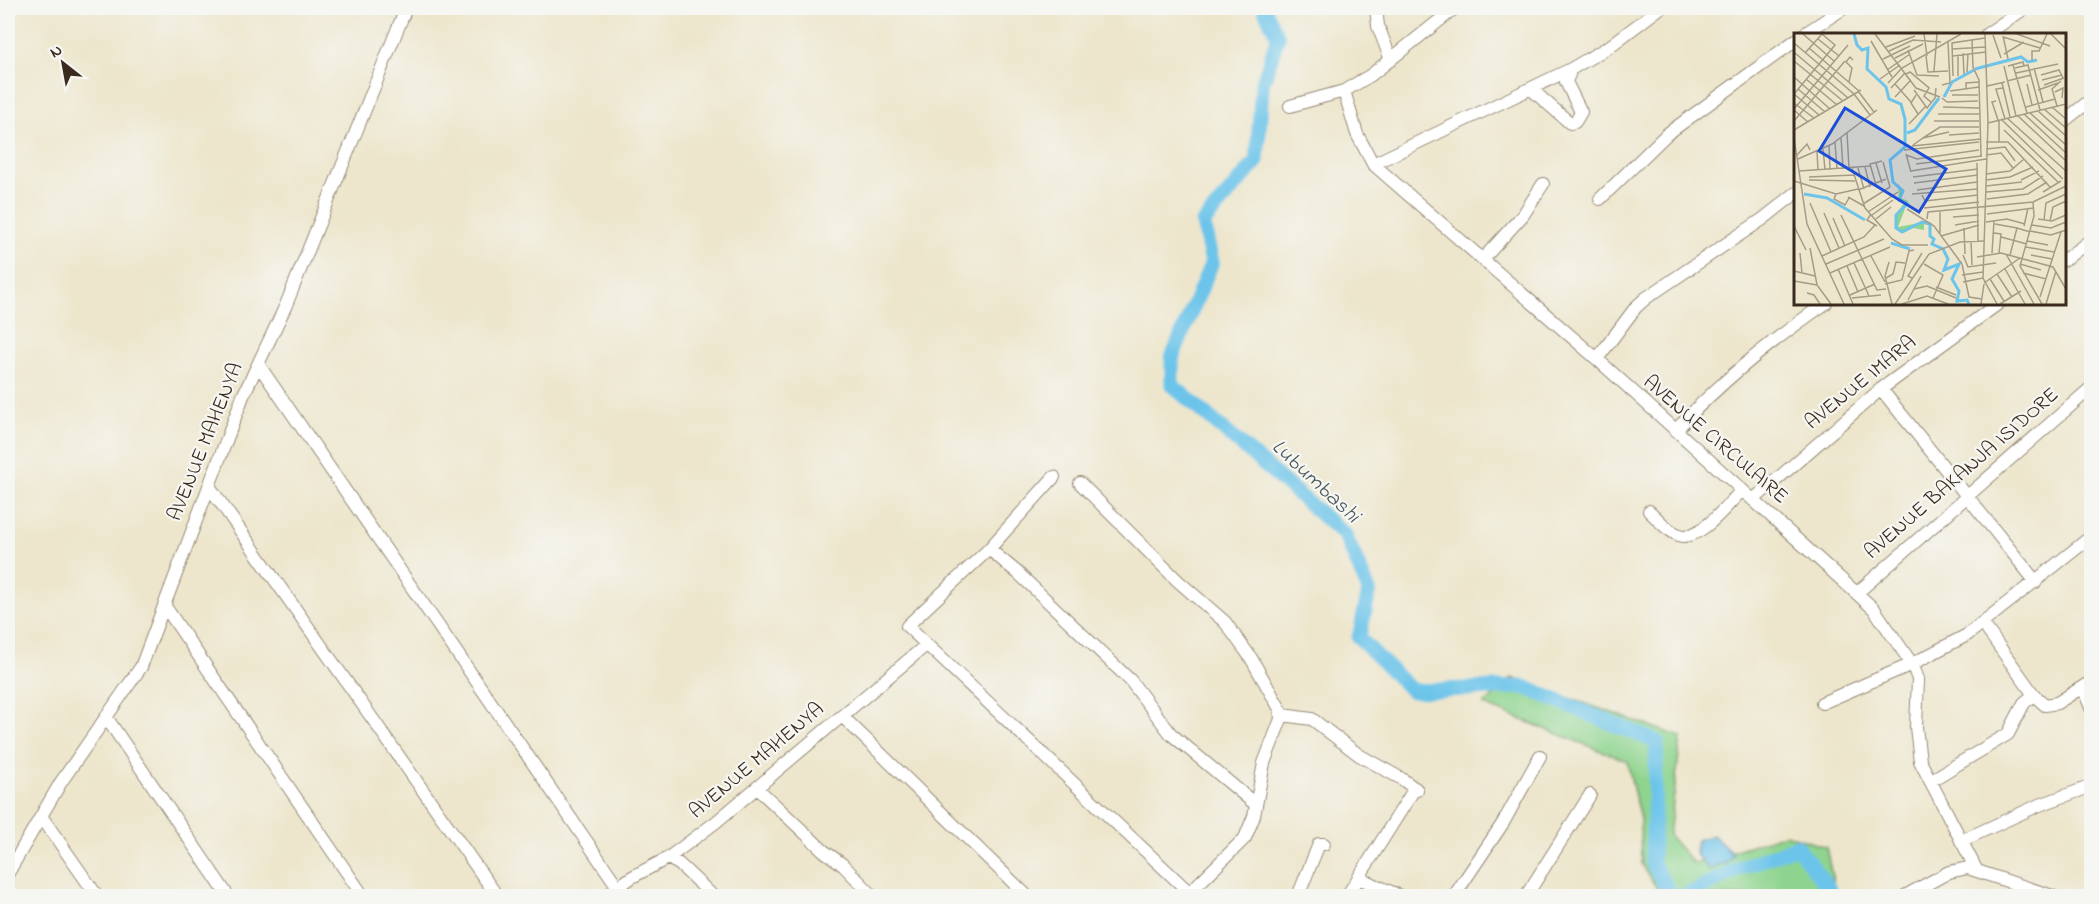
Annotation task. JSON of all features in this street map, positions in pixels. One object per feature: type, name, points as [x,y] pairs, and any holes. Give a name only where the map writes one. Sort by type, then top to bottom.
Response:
[{"type":"street","name":"AVENUE MAHENYA","points":[[8,873],[41,816],[141,666],[258,364],[286,305],[406,8]]},
{"type":"street","points":[[1376,8],[1378,26],[1391,60]]},
{"type":"street","points":[[1290,106],[1344,91],[1391,60],[1455,8]]},
{"type":"street","points":[[1373,164],[1470,120],[1571,69],[1610,46],[1660,8]]},
{"type":"street","points":[[1806,33],[1844,8]]},
{"type":"street","points":[[1989,33],[2025,8]]},
{"type":"street","points":[[1600,199],[1667,134],[1794,41]]},
{"type":"street","points":[[1531,89],[1563,120],[1575,122],[1581,112],[1566,82],[1571,69]]},
{"type":"street","name":"AVENUE CIRCULAIRE","points":[[1344,91],[1357,134],[1373,164],[1858,592],[1882,618],[1912,664],[1918,679],[1916,727],[1920,761],[1976,869]]},
{"type":"street","points":[[2066,120],[2089,105]]},
{"type":"street","points":[[1483,259],[1523,215],[1544,184]]},
{"type":"street","points":[[1597,360],[1636,307],[1646,298],[1763,219],[1794,195]]},
{"type":"street","points":[[2066,258],[2091,239]]},
{"type":"street","points":[[1676,430],[1707,396],[1764,346],[1825,304]]},
{"type":"street","name":"AVENUE IMARA","points":[[1753,500],[1881,389],[1998,304]]},
{"type":"street","points":[[258,364],[618,887]]},
{"type":"street","name":"AVENUE BAKANJA ISIDORE","points":[[1858,592],[2091,387]]},
{"type":"street","points":[[1881,389],[2036,582]]},
{"type":"street","points":[[1054,477],[989,549],[907,626],[925,646],[1188,895],[1245,838],[1254,816],[1264,763],[1281,714],[1258,668],[1225,622],[1178,581],[1080,483]]},
{"type":"street","points":[[209,486],[497,897]]},
{"type":"street","points":[[1649,511],[1669,530],[1680,536],[1688,536],[1699,533],[1742,490]]},
{"type":"street","points":[[1822,703],[1912,664],[1983,624],[2091,536]]},
{"type":"street","points":[[989,549],[1018,573],[1130,680],[1171,734],[1255,804]]},
{"type":"street","points":[[164,605],[363,897]]},
{"type":"street","points":[[1983,624],[2034,695],[2048,706],[2087,684],[2091,710]]},
{"type":"street","name":"AVENUE MAHENYA","points":[[606,897],[618,887],[668,858],[757,788],[925,646]]},
{"type":"street","points":[[1930,781],[2008,734],[2024,703],[2034,695]]},
{"type":"street","points":[[1281,714],[1312,719],[1359,755],[1416,789],[1347,897]]},
{"type":"street","points":[[842,716],[1027,897]]},
{"type":"street","points":[[106,717],[228,897]]},
{"type":"street","points":[[1454,897],[1503,823],[1540,756]]},
{"type":"street","points":[[1961,841],[2037,806],[2091,786]]},
{"type":"street","points":[[757,788],[824,851],[842,864],[873,897]]},
{"type":"street","points":[[1526,897],[1590,795]]},
{"type":"street","points":[[41,816],[97,897]]},
{"type":"street","points":[[1298,897],[1319,844],[1324,844]]},
{"type":"street","points":[[668,858],[679,864],[713,897]]},
{"type":"street","points":[[1905,897],[1949,872],[1968,868],[2052,897]]},
{"type":"street","points":[[1359,878],[1400,897]]},
{"type":"green space","points":[[1512,678],[1681,737],[1669,836],[1694,864],[1785,834],[1826,847],[1836,896],[1662,896],[1641,864],[1640,819],[1627,761],[1484,705]]},
{"type":"water","points":[[1713,835],[1733,855],[1726,863],[1709,870],[1695,853],[1697,840]]},
{"type":"waterway","name":"Lubumbashi","points":[[1264,8],[1278,37],[1262,85],[1257,161],[1203,223],[1212,262],[1172,358],[1172,385],[1345,535],[1369,591],[1359,638],[1412,691],[1524,687],[1657,742],[1652,863],[1672,896]]},
{"type":"waterway","name":"Lubumbashi","points":[[1686,896],[1740,868],[1797,846],[1834,896]]}]
